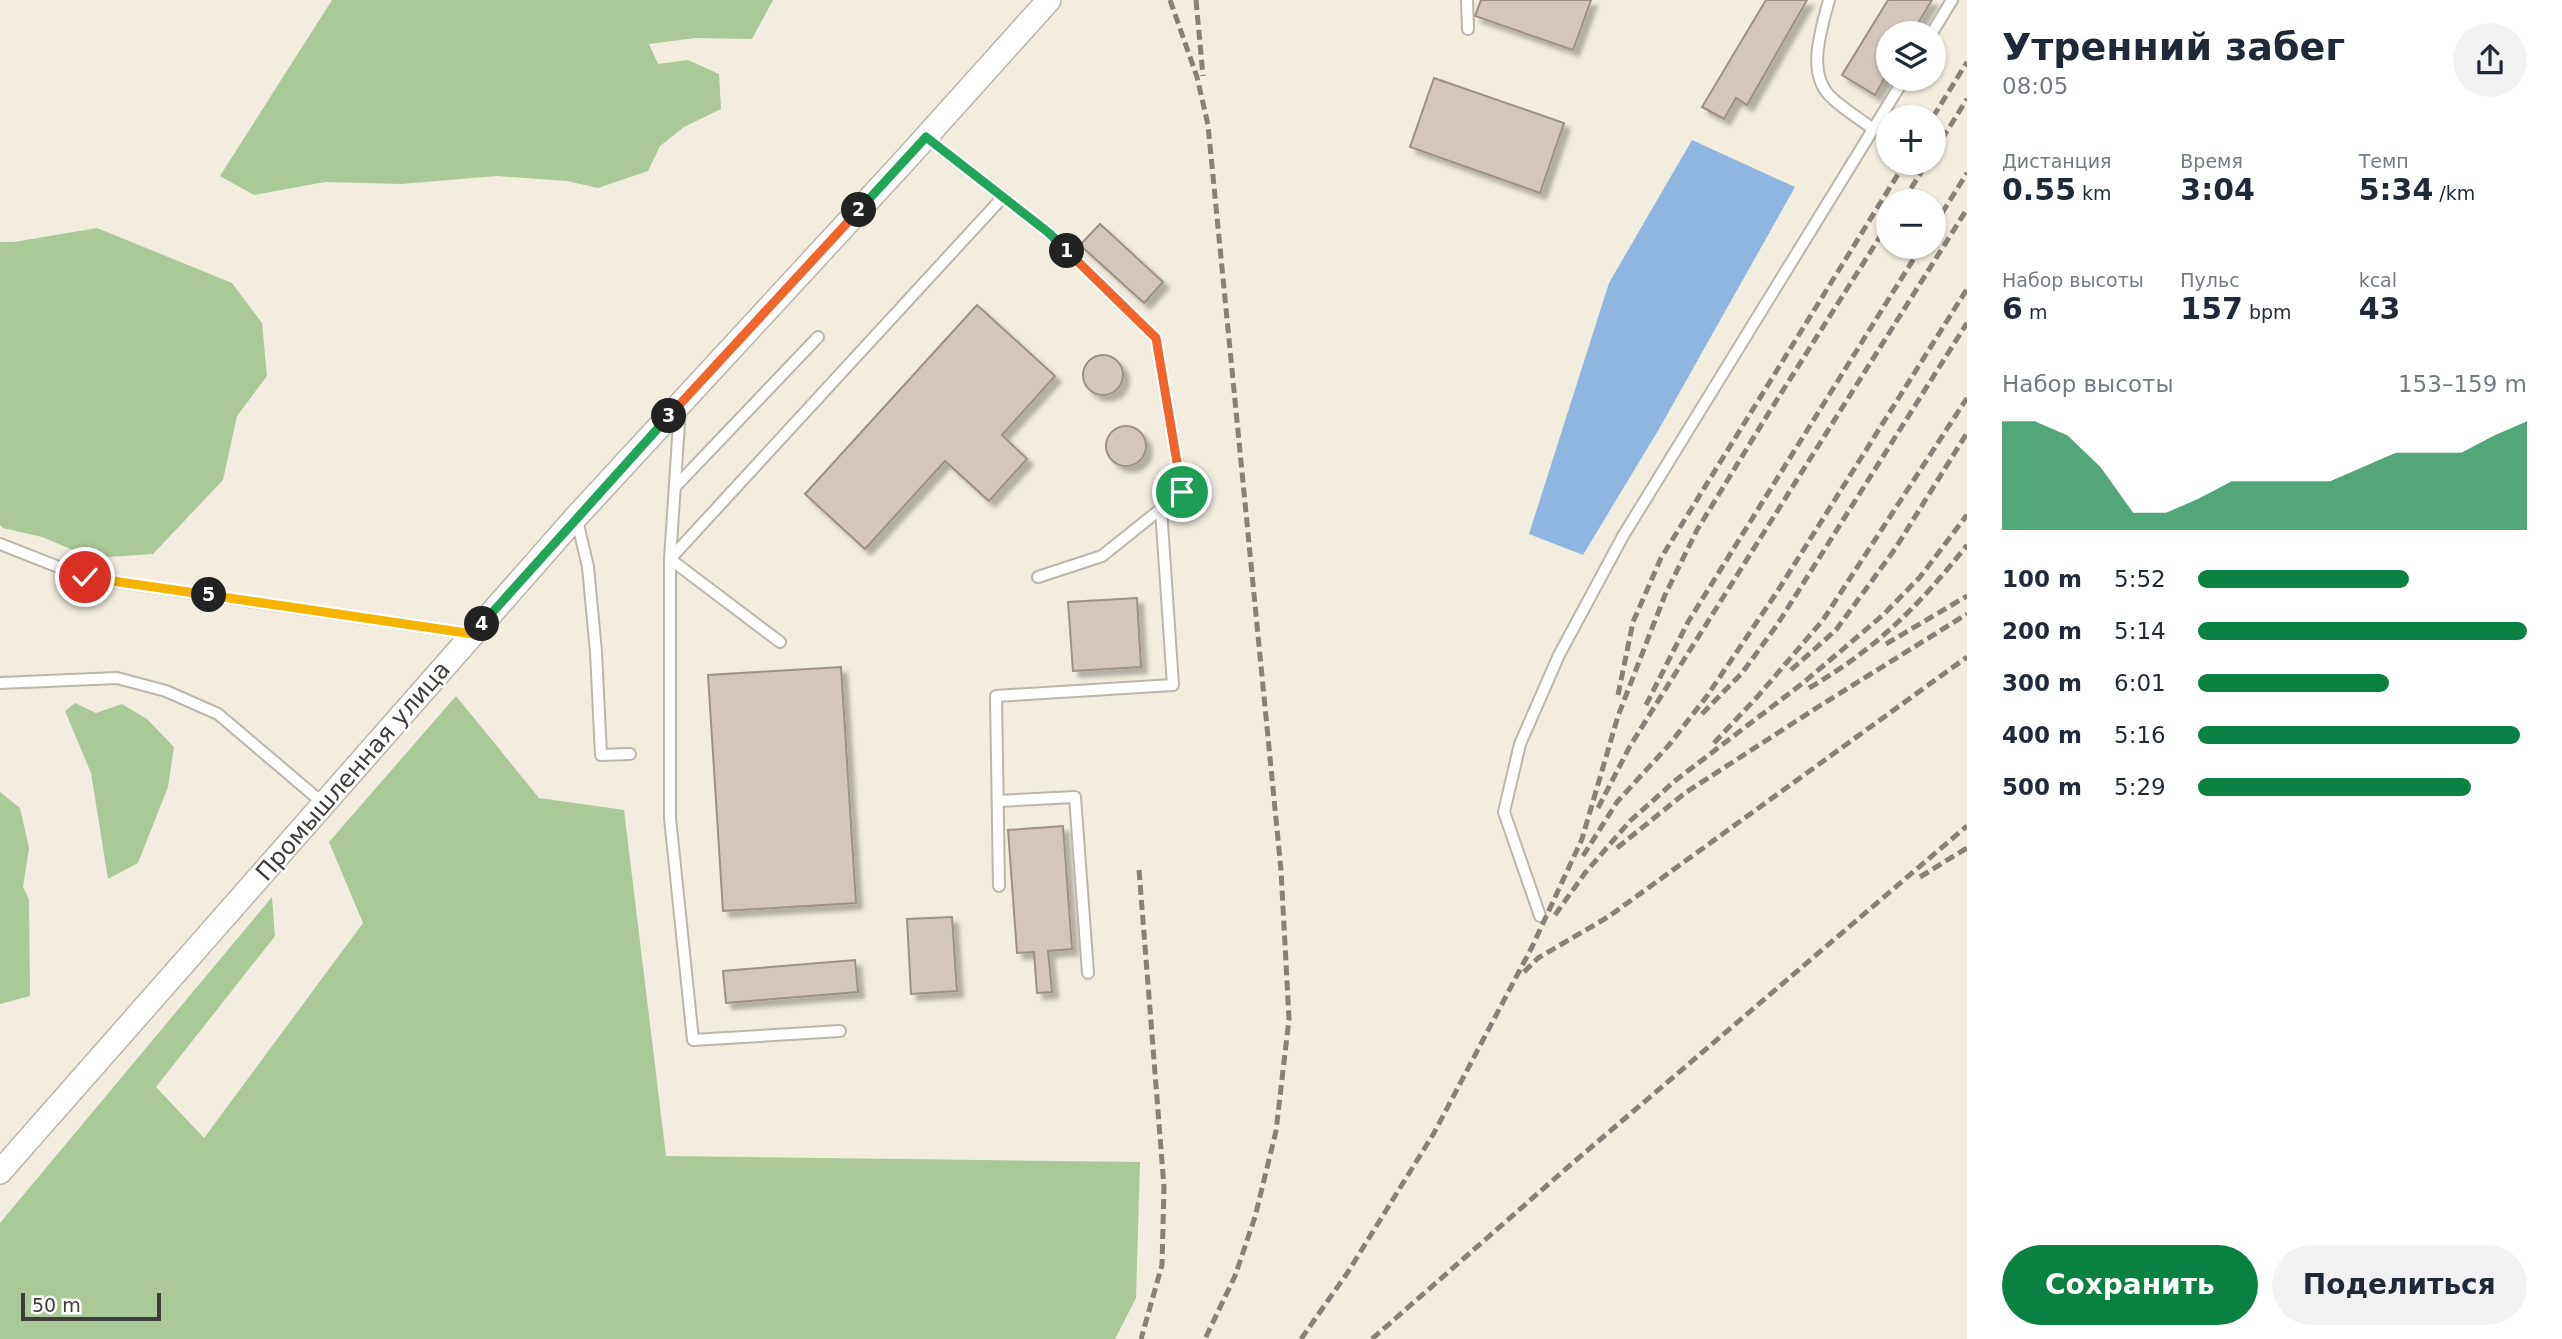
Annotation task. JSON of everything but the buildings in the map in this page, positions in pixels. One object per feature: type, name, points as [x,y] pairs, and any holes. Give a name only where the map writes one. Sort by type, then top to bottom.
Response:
[{"type":"street","name":"Промышленная улица","points":[[0,1172],[576,517],[1049,0]]},
{"type":"lane","points":[[1467,0],[1468,29]]},
{"type":"lane","points":[[1829,0],[1817,51],[1817,75],[1830,98],[1873,129]]},
{"type":"lane","points":[[1939,21],[1952,0]]},
{"type":"lane","points":[[1540,916],[1504,812],[1520,744],[1559,655],[1623,536],[1897,91]]},
{"type":"lane","points":[[926,137],[1049,233],[1156,338],[1182,492],[1102,556],[1038,577]]},
{"type":"lane","points":[[670,559],[1003,197]]},
{"type":"lane","points":[[675,487],[818,337]]},
{"type":"lane","points":[[680,404],[670,559],[670,818],[693,1040],[840,1031]]},
{"type":"lane","points":[[999,886],[996,696],[1173,685],[1161,509]]},
{"type":"lane","points":[[576,517],[588,567],[596,652],[601,755],[629,754]]},
{"type":"lane","points":[[0,544],[85,577],[473,634]]},
{"type":"lane","points":[[670,559],[780,642]]},
{"type":"lane","points":[[0,683],[117,678],[166,691],[218,713],[324,804]]},
{"type":"lane","points":[[998,801],[1075,797],[1088,972]]},
{"type":"green space","points":[[332,0],[773,0],[752,39],[695,38],[649,44],[658,64],[688,60],[719,74],[721,109],[684,127],[660,146],[648,171],[598,188],[567,181],[496,176],[401,184],[325,182],[254,195],[220,176]]},
{"type":"green space","points":[[97,228],[232,283],[262,323],[267,376],[237,416],[223,480],[153,554],[92,558],[42,537],[0,525],[0,242]]},
{"type":"green space","points":[[456,696],[539,798],[624,810],[666,1156],[1140,1162],[1136,1298],[1115,1339],[0,1339],[0,1223],[272,897],[275,936],[156,1087],[204,1138],[363,923],[329,842]]},
{"type":"green space","points":[[75,703],[96,713],[122,704],[147,719],[174,747],[168,787],[138,863],[108,879],[91,773],[65,711]]},
{"type":"green space","points":[[0,792],[20,808],[29,848],[23,887],[29,899],[30,996],[0,1004]]},
{"type":"water","points":[[1692,140],[1795,187],[1659,429],[1583,555],[1529,534],[1609,283]]},
{"type":"railway","points":[[1170,0],[1197,77],[1208,125],[1281,870],[1289,1019],[1276,1131],[1255,1217],[1235,1276],[1205,1339]]},
{"type":"railway","points":[[1196,0],[1203,76]]},
{"type":"railway","points":[[1940,105],[1967,62]]},
{"type":"railway","points":[[1946,133],[1967,99]]},
{"type":"railway","points":[[1946,207],[1967,173]]},
{"type":"railway","points":[[1618,695],[1633,622],[1661,558],[1898,175]]},
{"type":"railway","points":[[1911,189],[1919,175]]},
{"type":"railway","points":[[1598,808],[1653,709],[1967,209]]},
{"type":"railway","points":[[1301,1339],[1348,1272],[1434,1133],[1532,947],[1582,839],[1618,716],[1665,595],[1697,530],[1876,243]]},
{"type":"railway","points":[[1646,705],[1688,622],[1914,259]]},
{"type":"railway","points":[[1583,856],[1617,802],[1669,745],[1707,696],[1777,592],[1967,289]]},
{"type":"railway","points":[[1702,714],[1742,673],[1777,625],[1967,323]]},
{"type":"railway","points":[[1714,743],[1823,620],[1967,398]]},
{"type":"railway","points":[[1791,670],[1836,630],[1895,549],[1967,433]]},
{"type":"railway","points":[[1555,915],[1585,873],[1630,821],[1676,780],[1803,683],[1883,615],[1920,577],[1967,515]]},
{"type":"railway","points":[[1809,688],[1855,658],[1896,624],[1967,545]]},
{"type":"railway","points":[[1886,644],[1967,596]]},
{"type":"railway","points":[[1617,848],[1685,793],[1967,614]]},
{"type":"railway","points":[[1524,972],[1538,958],[1608,917],[1967,657]]},
{"type":"railway","points":[[1372,1339],[1568,1167],[1967,826]]},
{"type":"railway","points":[[1920,877],[1967,848]]},
{"type":"railway","points":[[1139,870],[1164,1187],[1162,1265],[1141,1339]]},
{"type":"route","points":[[85,577],[473,634],[576,517],[926,137],[1049,233],[1156,338],[1182,492]]}]
